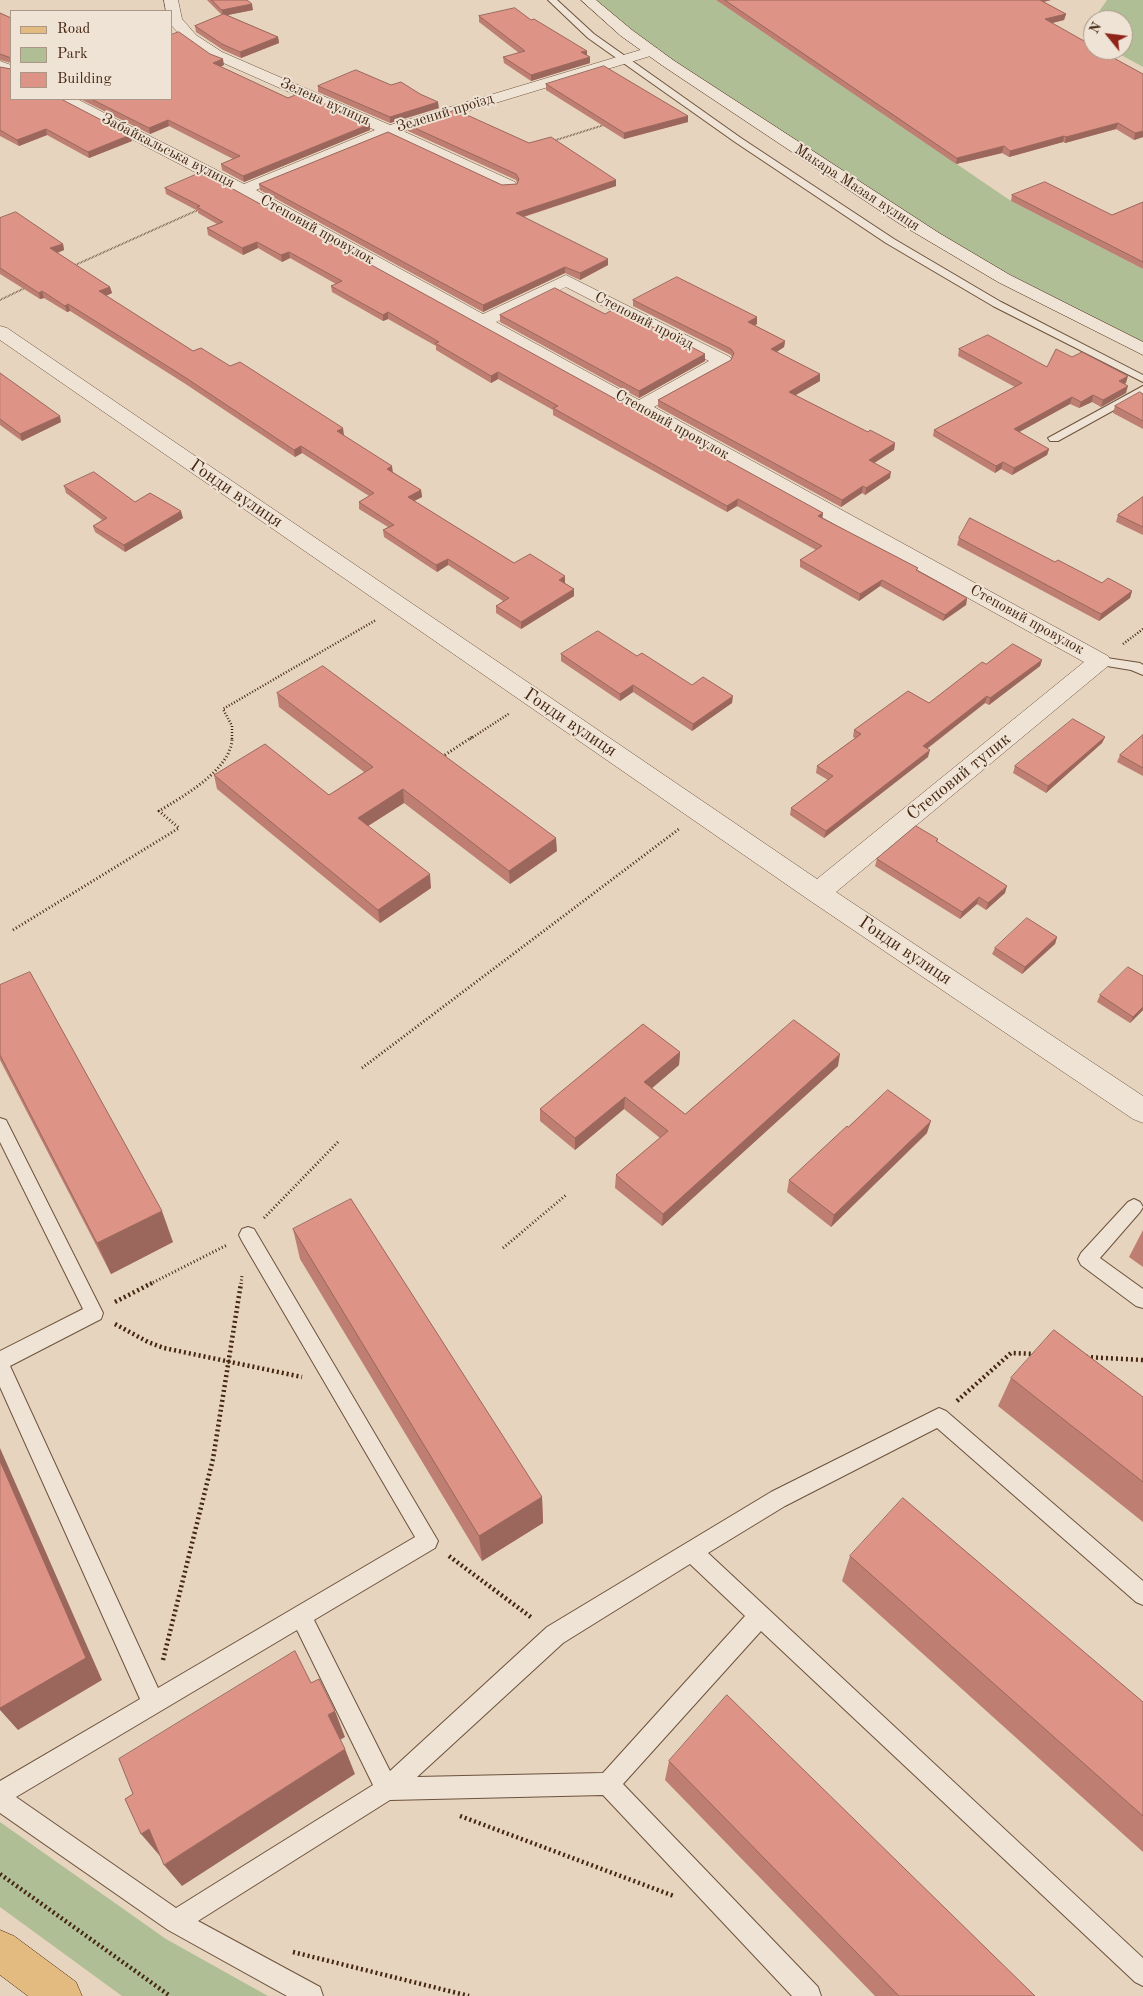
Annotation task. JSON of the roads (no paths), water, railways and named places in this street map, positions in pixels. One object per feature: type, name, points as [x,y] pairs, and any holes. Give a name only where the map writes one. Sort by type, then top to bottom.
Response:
[{"type":"main road","points":[[0,1950],[62,1996]]},
{"type":"street","name":"Зелена вулиця","points":[[171,0],[175,20],[191,38],[217,55],[389,130],[509,186]]},
{"type":"street","name":"Макара Мазая вулиця","points":[[588,0],[652,51],[906,221],[960,254],[1143,349]]},
{"type":"street","name":"Зелений проїзд","points":[[243,190],[389,130],[652,51]]},
{"type":"street","name":"Забайкальська вулиця","points":[[68,100],[243,190]]},
{"type":"street","name":"Степовий провулок","points":[[243,190],[1100,660]]},
{"type":"street","name":"Степовий проїзд","points":[[483,321],[566,280],[723,361],[640,407]]},
{"type":"street","name":"Гонди вулиця","points":[[0,332],[818,893],[1143,1110]]},
{"type":"street","name":"Степовий тупик","points":[[818,893],[1100,660]]},
{"type":"lane","points":[[552,0],[591,36],[624,60],[738,140],[890,241],[996,304],[1143,379]]},
{"type":"lane","points":[[1054,438],[1143,389]]},
{"type":"lane","points":[[1100,660],[1135,666],[1143,670]]},
{"type":"lane","points":[[0,1126],[94,1313],[0,1361]]},
{"type":"lane","points":[[1134,1207],[1087,1260],[1143,1300]]},
{"type":"lane","points":[[0,1794],[428,1541],[248,1235]]},
{"type":"lane","points":[[0,1366],[153,1702]]},
{"type":"lane","points":[[176,1922],[387,1789],[555,1635],[778,1500],[939,1417],[1143,1595]]},
{"type":"lane","points":[[692,1552],[1143,1974]]},
{"type":"lane","points":[[301,1616],[387,1789]]},
{"type":"lane","points":[[387,1789],[608,1784],[760,1616]]},
{"type":"lane","points":[[608,1784],[809,1996]]},
{"type":"lane","points":[[0,1799],[176,1922],[311,1996]]}]
